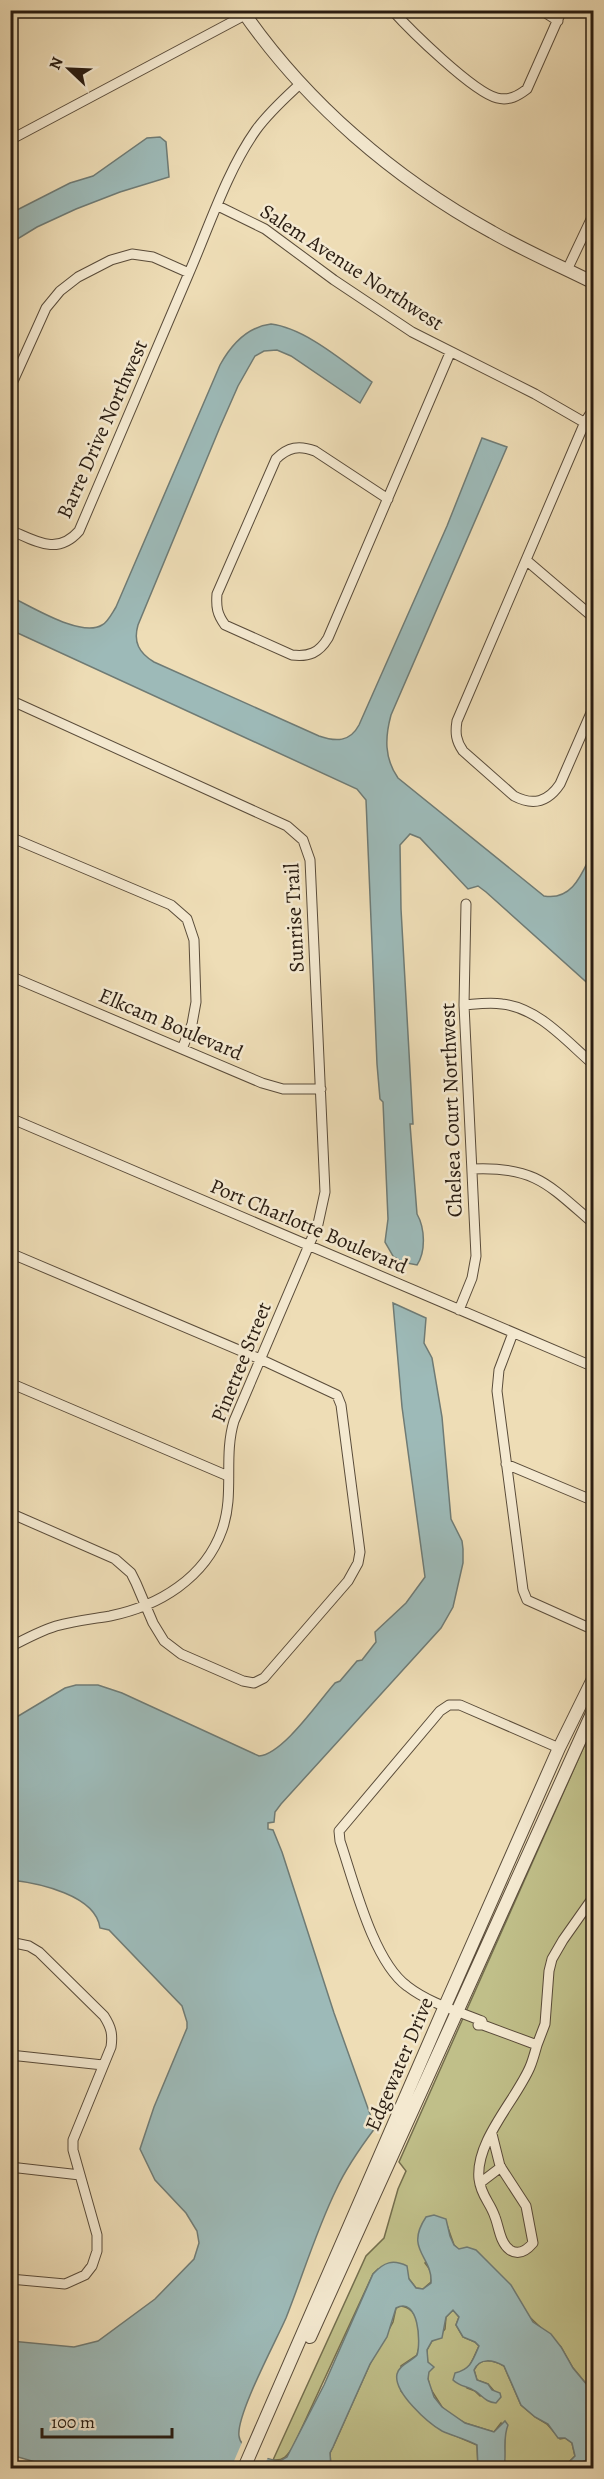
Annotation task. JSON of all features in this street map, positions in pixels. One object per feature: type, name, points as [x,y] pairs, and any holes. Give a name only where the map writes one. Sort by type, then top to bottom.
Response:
[{"type":"street","points":[[392,10],[450,65],[488,94],[508,99],[519,96],[527,89],[562,10]]},
{"type":"street","points":[[541,10],[558,21]]},
{"type":"street","points":[[10,140],[243,13],[301,83],[359,139],[423,189],[491,232],[594,283]]},
{"type":"street","name":"Barre Drive Northwest","points":[[10,530],[52,546],[72,539],[79,531],[239,159],[256,130],[277,105],[301,83]]},
{"type":"street","name":"Salem Avenue Northwest","points":[[218,206],[265,229],[372,307],[450,352],[535,394],[594,428]]},
{"type":"street","points":[[567,270],[594,213]]},
{"type":"street","points":[[10,388],[46,308],[60,291],[78,278],[111,260],[132,254],[153,257],[189,273]]},
{"type":"street","points":[[388,499],[315,451],[305,447],[294,447],[284,451],[276,459],[217,594],[218,616],[225,625],[292,655],[313,654],[322,647],[388,499],[450,352]]},
{"type":"street","points":[[594,408],[585,422],[458,721],[455,731],[457,742],[463,751],[514,796],[524,801],[545,800],[560,784],[594,706]]},
{"type":"street","points":[[526,560],[594,618]]},
{"type":"street","name":"Sunrise Trail","points":[[10,700],[287,826],[303,840],[310,860],[325,1192],[322,1214],[309,1246]]},
{"type":"street","points":[[10,837],[171,905],[187,919],[194,940],[196,1002],[192,1024],[182,1049]]},
{"type":"street","name":"Chelsea Court Northwest","points":[[459,1310],[472,1278],[476,1256],[464,1005],[466,904]]},
{"type":"street","name":"Elkcam Boulevard","points":[[10,976],[272,1086],[293,1090],[321,1089]]},
{"type":"street","points":[[464,1005],[502,1004],[528,1011],[594,1065]]},
{"type":"street","name":"Port Charlotte Boulevard","points":[[10,1118],[594,1367]]},
{"type":"street","points":[[472,1170],[503,1169],[534,1177],[552,1188],[594,1224]]},
{"type":"street","name":"Pinetree Street","points":[[10,1647],[55,1626],[111,1616],[146,1605],[168,1594],[188,1580],[212,1552],[226,1517],[227,1453],[231,1431],[309,1246]]},
{"type":"street","points":[[10,1253],[260,1359],[337,1395],[341,1405],[360,1552],[354,1573],[264,1678],[254,1683],[243,1681],[172,1648],[158,1632],[131,1573],[116,1558],[10,1513]]},
{"type":"street","points":[[513,1333],[502,1359],[497,1380],[497,1402],[523,1590],[527,1600],[594,1630]]},
{"type":"street","points":[[10,1383],[228,1476]]},
{"type":"street","points":[[506,1464],[594,1501]]},
{"type":"street","name":"Edgewater Drive","points":[[252,2469],[262,2437],[445,2006],[559,1748],[594,1677]]},
{"type":"street","points":[[537,2045],[472,2023],[470,2018],[405,1986],[384,1960],[340,1841],[339,1831],[440,1711],[450,1705],[460,1704],[559,1748]]},
{"type":"street","name":"Edgewater Drive","points":[[244,2469],[262,2437],[594,1709]]},
{"type":"street","points":[[492,2134],[501,2167],[526,2206],[533,2243],[526,2251],[518,2252],[508,2249],[501,2236],[495,2214],[483,2196],[480,2183],[482,2155],[492,2134],[530,2068],[545,2024],[552,1959],[562,1940],[594,1896]]},
{"type":"street","points":[[10,1942],[29,1946],[39,1952],[104,2016],[113,2036],[111,2047],[73,2140],[73,2150],[97,2235],[97,2251],[92,2266],[85,2275],[65,2284],[10,2279]]},
{"type":"street","points":[[10,2055],[104,2065]]},
{"type":"street","points":[[10,2167],[80,2175]]},
{"type":"street","points":[[480,2183],[501,2167]]},
{"type":"shaded area","points":[[593,1726],[593,2392],[573,2368],[561,2347],[454,2245],[448,2228],[425,2263],[430,2270],[431,2282],[423,2289],[416,2288],[409,2279],[378,2269],[373,2274],[293,2447],[285,2457],[273,2460],[366,2256],[384,2238],[398,2189],[406,2171],[399,2162]]},
{"type":"shaded area","points":[[400,2306],[412,2312],[416,2318],[419,2333],[417,2355],[401,2366],[401,2391],[431,2423],[477,2445],[478,2468],[331,2468],[330,2453],[370,2364],[393,2322],[396,2308]]},
{"type":"shaded area","points":[[453,2310],[459,2317],[456,2325],[463,2337],[479,2346],[466,2370],[467,2388],[480,2396],[495,2392],[488,2384],[477,2380],[474,2370],[483,2361],[496,2362],[504,2366],[521,2405],[547,2424],[560,2439],[565,2438],[572,2443],[575,2456],[563,2468],[504,2468],[505,2432],[501,2423],[494,2432],[465,2423],[442,2407],[430,2388],[427,2350],[432,2341],[438,2338],[445,2329],[446,2317]]},
{"type":"shaded area","points":[[593,2457],[593,2468],[573,2468],[573,2466]]},
{"type":"water","points":[[160,137],[166,142],[169,177],[76,209],[37,227],[11,243],[11,213],[70,183],[93,176],[147,138]]},
{"type":"water","points":[[271,324],[311,339],[372,382],[360,403],[291,356],[277,350],[264,351],[255,356],[238,386],[220,427],[138,625],[136,637],[138,647],[154,662],[319,736],[337,740],[347,738],[359,725],[447,526],[482,438],[507,447],[391,715],[387,739],[388,755],[398,778],[544,896],[554,896],[569,890],[580,876],[593,851],[593,913],[590,920],[593,937],[593,988],[486,892],[478,886],[468,889],[420,838],[410,834],[400,845],[401,909],[413,1124],[410,1124],[417,1214],[422,1226],[423,1240],[422,1254],[417,1265],[402,1262],[393,1256],[385,1242],[388,1219],[383,1102],[380,1099],[377,1064],[366,800],[357,789],[11,630],[11,597],[69,624],[93,628],[106,622],[116,607],[220,365],[229,351],[247,333]]},
{"type":"water","points":[[393,1303],[426,1318],[424,1343],[432,1358],[442,1417],[451,1519],[462,1541],[463,1563],[453,1607],[441,1628],[281,1804],[275,1812],[274,1822],[268,1823],[268,1829],[273,1830],[282,1852],[334,2013],[375,2128],[349,2166],[329,2206],[286,2318],[250,2396],[239,2436],[244,2446],[262,2456],[280,2461],[287,2457],[324,2385],[373,2274],[385,2264],[393,2262],[407,2266],[409,2279],[416,2288],[423,2289],[431,2283],[428,2266],[418,2245],[418,2237],[426,2217],[434,2215],[446,2219],[454,2245],[459,2249],[467,2247],[476,2250],[511,2285],[533,2322],[551,2334],[573,2368],[593,2392],[593,2457],[573,2468],[563,2468],[575,2456],[572,2443],[565,2438],[558,2438],[548,2424],[521,2405],[504,2366],[496,2362],[483,2361],[474,2370],[477,2380],[488,2384],[492,2390],[500,2393],[501,2397],[496,2403],[453,2380],[455,2373],[465,2369],[471,2363],[479,2346],[463,2337],[456,2325],[459,2317],[453,2310],[446,2317],[442,2338],[432,2341],[427,2350],[428,2362],[434,2367],[429,2372],[428,2379],[434,2397],[442,2407],[465,2423],[494,2432],[505,2421],[508,2425],[505,2436],[504,2468],[478,2468],[477,2445],[436,2427],[413,2406],[400,2389],[397,2374],[417,2355],[419,2341],[414,2314],[404,2306],[396,2308],[387,2337],[370,2364],[330,2453],[331,2468],[56,2468],[11,2455],[11,2341],[74,2347],[98,2341],[155,2299],[194,2259],[199,2243],[197,2231],[186,2213],[155,2180],[140,2149],[154,2107],[187,2028],[182,2006],[109,1930],[100,1928],[96,1917],[88,1907],[77,1899],[50,1888],[11,1880],[10,1721],[65,1688],[76,1685],[98,1685],[122,1693],[259,1756],[268,1753],[289,1737],[335,1683],[340,1681],[357,1661],[362,1660],[376,1642],[375,1632],[406,1603],[425,1577],[402,1407]]},
{"type":"pier","points":[[243,2440],[269,2455],[263,2468],[231,2468]]}]
